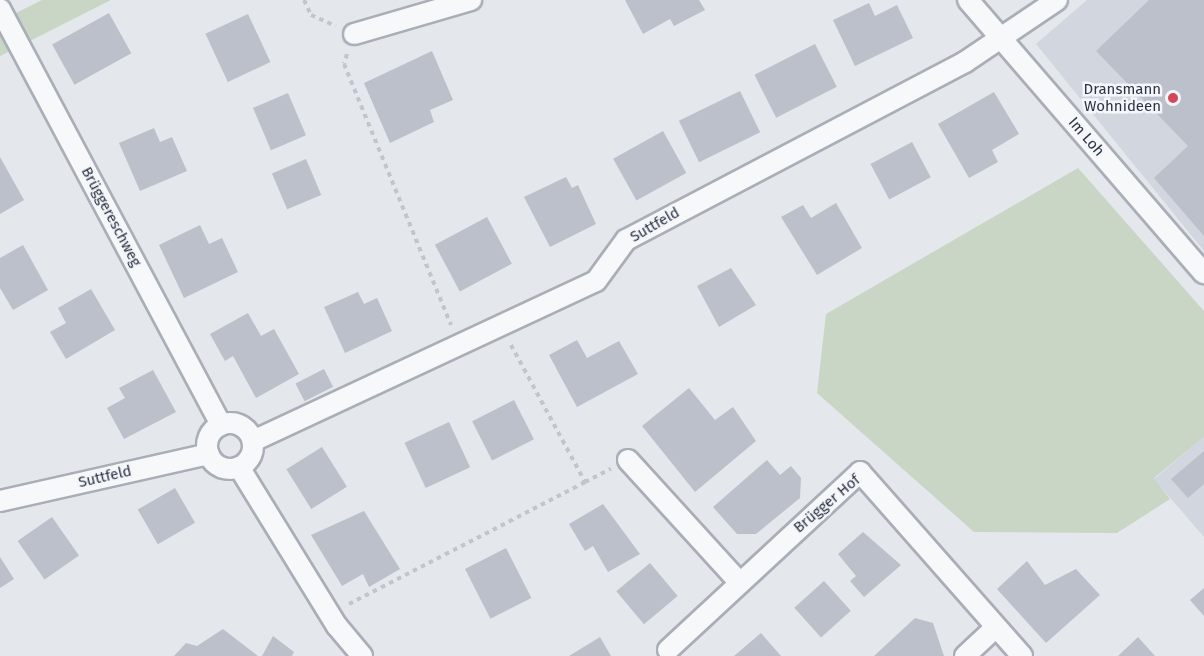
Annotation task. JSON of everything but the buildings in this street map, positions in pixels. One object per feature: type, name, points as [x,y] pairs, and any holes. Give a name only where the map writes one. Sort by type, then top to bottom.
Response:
[{"type":"street","points":[[354,34],[471,0]]},
{"type":"street","name":"Im Loh","points":[[968,0],[1000,40],[1204,273]]},
{"type":"street","name":"Suttfeld","points":[[253,441],[458,342],[499,324],[532,315],[597,281],[626,240],[756,169],[791,157],[1000,40],[1057,0]]},
{"type":"street","name":"Brüggereschweg","points":[[0,9],[221,425]]},
{"type":"street","points":[[221,425],[241,426],[253,441],[253,452],[240,467],[221,467],[209,454],[208,440],[221,425]]},
{"type":"street","name":"Suttfeld","points":[[0,501],[209,454]]},
{"type":"street","points":[[628,460],[738,581]]},
{"type":"street","points":[[240,467],[331,614],[362,656]]},
{"type":"street","name":"Brügger Hof","points":[[668,650],[738,581],[860,472],[1022,656]]},
{"type":"street","points":[[965,656],[995,628]]},
{"type":"path","points":[[304,0],[311,15],[354,34],[344,64],[458,342]]},
{"type":"path","points":[[499,324],[585,482]]},
{"type":"path","points":[[331,614],[628,460]]},
{"type":"shaded area","points":[[1087,0],[1204,0],[1204,251],[1036,44]]},
{"type":"shaded area","points":[[1204,437],[1204,537],[1154,479]]},
{"type":"green space","points":[[42,0],[111,0],[0,56],[0,21]]},
{"type":"green space","points":[[1078,168],[1204,311],[1204,437],[1154,478],[1170,499],[1117,533],[974,532],[817,393],[826,314]]},
{"type":"place","name":"Dransmann Wohnideen","points":[[1173,98]]}]
